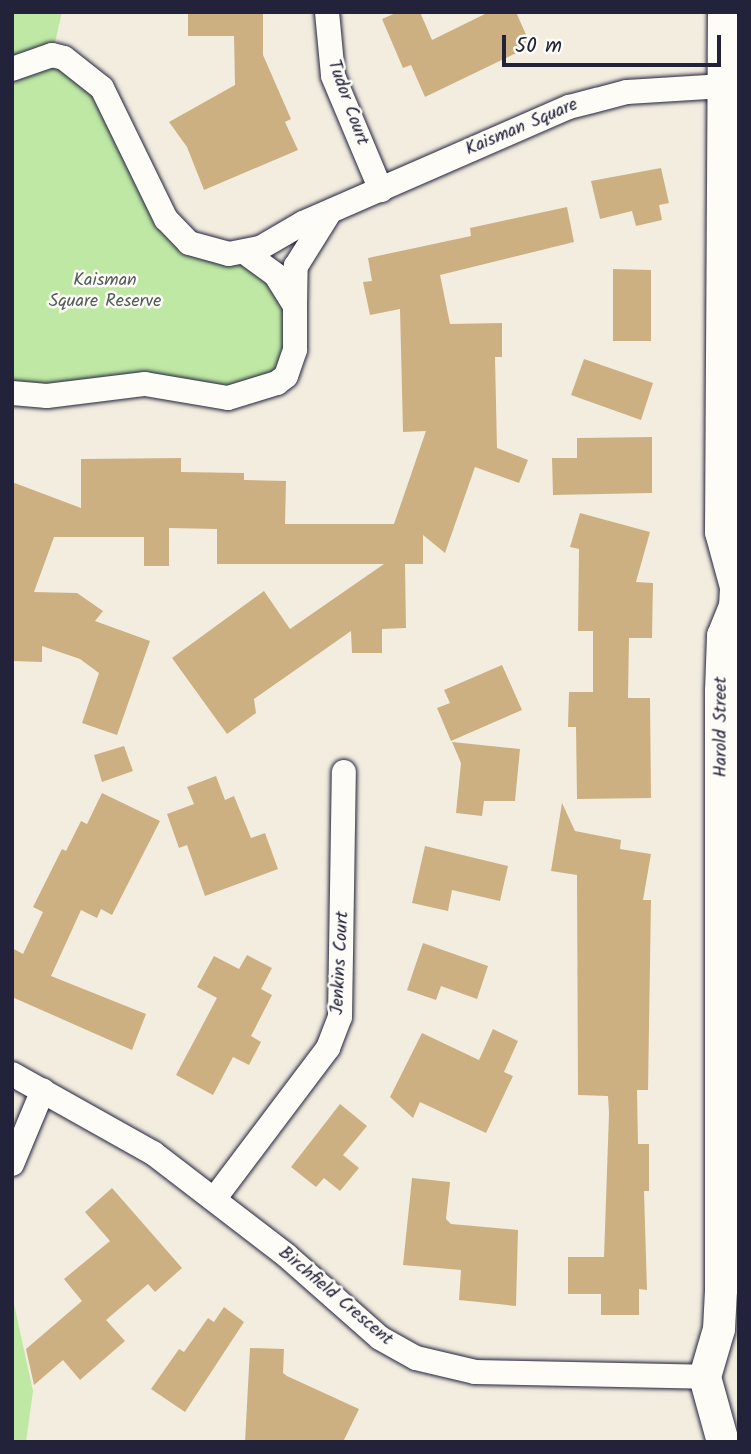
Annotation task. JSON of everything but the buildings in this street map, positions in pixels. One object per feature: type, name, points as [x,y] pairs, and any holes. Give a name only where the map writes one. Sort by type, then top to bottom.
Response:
[{"type":"street","name":"Tudor Court","points":[[327,12],[333,76],[381,190]]},
{"type":"street","name":"Harold Street","points":[[705,1377],[719,1329],[722,1290],[721,691],[723,636],[735,607],[738,587],[722,532],[724,12]]},
{"type":"street","points":[[12,69],[52,55],[64,58],[85,74],[112,101],[152,193],[176,231],[205,250],[246,253],[276,275],[295,306]]},
{"type":"street","name":"Kaisman Square","points":[[246,253],[331,211],[596,97],[659,88],[724,86]]},
{"type":"street","points":[[12,393],[47,396],[145,384],[214,397],[249,395],[277,383],[290,368],[295,349],[296,266],[309,240],[331,211]]},
{"type":"street","name":"Jenkins Court","points":[[215,1198],[328,1048],[340,1017],[344,772]]},
{"type":"street","name":"Birchfield Crescent","points":[[12,1074],[144,1148],[215,1198],[380,1338],[416,1358],[475,1372],[705,1377]]},
{"type":"street","points":[[12,1164],[43,1090]]},
{"type":"street","points":[[705,1377],[723,1442]]},
{"type":"green space","name":"Kaisman Square Reserve","points":[[12,12],[62,12],[52,55],[102,88],[175,231],[254,257],[296,329],[266,388],[12,393]]},
{"type":"green space","points":[[12,1295],[33,1391],[26,1442],[12,1442]]}]
